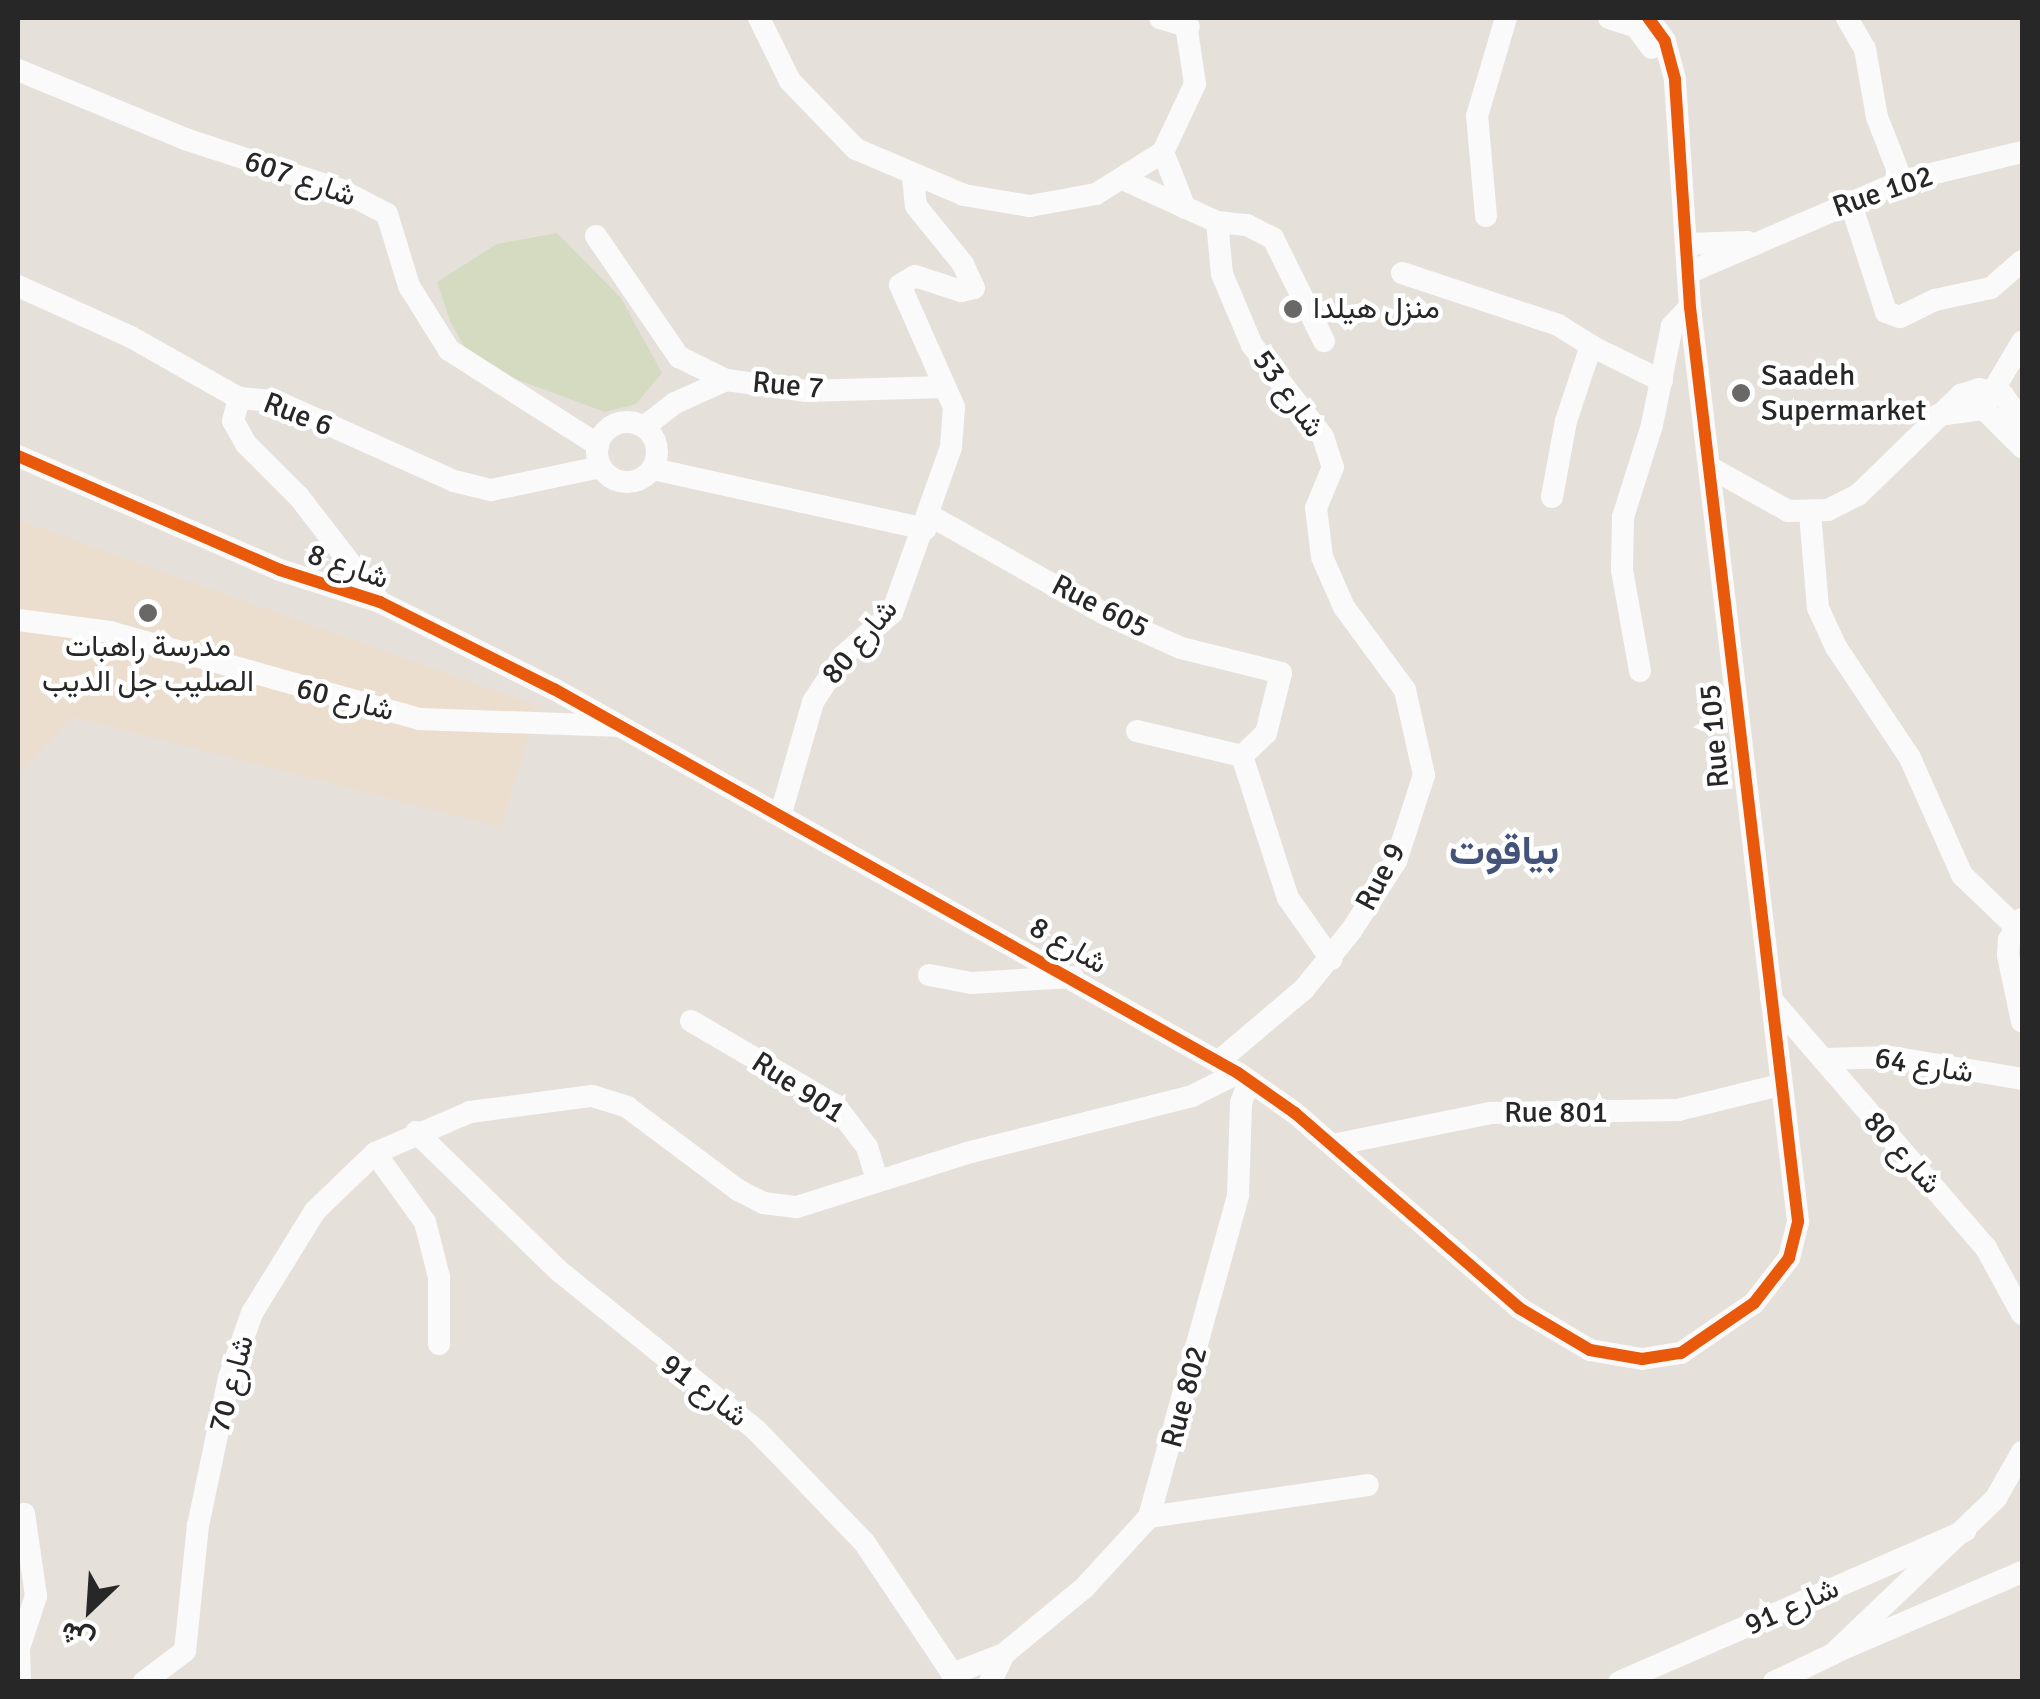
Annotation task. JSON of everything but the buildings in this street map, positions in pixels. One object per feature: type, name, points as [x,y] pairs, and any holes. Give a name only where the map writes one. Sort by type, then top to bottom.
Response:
[{"type":"street","points":[[759,18],[808,107],[856,149],[913,178],[997,203],[1030,206],[1064,203],[1127,181],[1163,152],[1195,84],[1187,22],[1160,18]]},
{"type":"street","points":[[1486,216],[1478,116],[1506,18]]},
{"type":"street","points":[[1617,18],[1652,48],[1660,80],[1675,100]]},
{"type":"street","name":"Rue 105","points":[[1648,18],[1672,58],[1690,307],[1713,468],[1771,999]]},
{"type":"street","points":[[1847,18],[1865,49],[1877,116],[1902,181]]},
{"type":"street","name":"شارع 607","points":[[18,70],[184,139],[364,200],[394,225],[402,270],[449,350],[599,456]]},
{"type":"street","points":[[1163,152],[1185,208]]},
{"type":"street","name":"Rue 102","points":[[1688,273],[1748,242],[1902,181],[2022,152]]},
{"type":"street","name":"شارع 80","points":[[781,813],[813,702],[843,656],[892,613],[952,447],[954,407],[900,285],[915,276],[961,291],[974,288],[963,264],[916,206],[913,178]]},
{"type":"street","points":[[1127,181],[1217,222],[1247,225],[1273,238],[1324,341]]},
{"type":"street","points":[[1850,201],[1886,312],[1900,317],[1935,300],[1991,288],[2022,262]]},
{"type":"street","name":"شارع 53","points":[[1217,222],[1222,274],[1252,345],[1323,437],[1333,467],[1316,508],[1322,557],[1344,607],[1375,647]]},
{"type":"street","points":[[596,236],[679,357],[726,380]]},
{"type":"street","name":"Rue 102","points":[[1687,244],[1748,242]]},
{"type":"street","points":[[1402,273],[1558,324],[1591,346],[1662,380]]},
{"type":"street","points":[[18,286],[131,337],[239,398]]},
{"type":"street","points":[[1640,671],[1620,542],[1672,326],[1690,307]]},
{"type":"street","points":[[1713,468],[1767,502],[1810,513],[1858,495],[1938,416],[1988,400],[2022,342]]},
{"type":"street","points":[[1552,497],[1566,421],[1591,346]]},
{"type":"street","points":[[675,403],[679,357]]},
{"type":"street","name":"Rue 7","points":[[644,427],[675,403],[726,380],[806,390],[946,387]]},
{"type":"street","name":"Rue 6","points":[[380,602],[299,498],[246,444],[233,421],[239,398],[276,401],[454,480],[491,490],[599,456]]},
{"type":"street","points":[[1988,400],[2022,422]]},
{"type":"street","points":[[1988,400],[2022,447]]},
{"type":"street","points":[[622,423],[644,427],[654,439],[653,469],[626,482],[599,456],[622,423]]},
{"type":"street","name":"شارع 8","points":[[18,456],[280,570],[380,602],[781,813],[1072,977],[1235,1072],[1333,1145],[1520,1308],[1590,1350],[1642,1359],[1681,1353],[1754,1303],[1789,1258],[1798,1221],[1796,1182],[1771,999]]},
{"type":"street","name":"Rue 605","points":[[653,469],[927,522],[1106,614],[1196,653],[1281,673],[1266,733],[1242,756]]},
{"type":"street","points":[[1810,513],[1818,608],[1836,647],[1910,758],[1962,875],[2019,923],[2008,956],[2022,1022]]},
{"type":"street","name":"شارع 60","points":[[18,620],[110,632],[419,719],[620,726]]},
{"type":"street","name":"Rue 9","points":[[876,1180],[1192,1096],[1235,1072],[1331,958],[1396,861],[1424,775],[1406,690],[1375,647]]},
{"type":"street","points":[[1137,731],[1242,756],[1288,898],[1331,958]]},
{"type":"street","points":[[929,975],[971,983],[1072,977]]},
{"type":"street","name":"شارع 80","points":[[1771,999],[1986,1248],[2022,1314]]},
{"type":"street","name":"Rue 901","points":[[691,1022],[835,1105],[867,1147],[876,1180]]},
{"type":"street","name":"شارع 64","points":[[1825,1060],[1891,1057],[2022,1078]]},
{"type":"street","name":"Rue 802","points":[[955,1678],[1004,1654],[1084,1588],[1149,1517],[1238,1196],[1240,1103],[1235,1072]]},
{"type":"street","name":"Rue 801","points":[[1333,1145],[1490,1113],[1678,1110],[1780,1085]]},
{"type":"street","name":"شارع 70","points":[[144,1682],[184,1652],[198,1526],[229,1378],[252,1313],[315,1211],[375,1153],[416,1132],[470,1112],[592,1096],[627,1107],[764,1203],[797,1207],[876,1180]]},
{"type":"street","name":"شارع 91","points":[[416,1132],[559,1271],[757,1431],[864,1542],[955,1678]]},
{"type":"street","points":[[375,1153],[424,1222],[439,1277],[440,1344]]},
{"type":"street","points":[[1833,1654],[1852,1628],[1965,1531],[1996,1498],[2022,1452]]},
{"type":"street","points":[[1149,1517],[1368,1485]]},
{"type":"street","points":[[20,1682],[19,1648],[36,1596],[24,1514]]},
{"type":"street","name":"شارع 91","points":[[1619,1682],[1965,1531]]},
{"type":"street","points":[[1774,1682],[2022,1572]]},
{"type":"street","name":"Rue 802","points":[[990,1682],[1004,1654]]},
{"type":"shaded area","name":"مدرسة راهبات الصليب جل الديب","points":[[18,520],[538,706],[501,827],[73,717],[18,773]]},
{"type":"green space","points":[[557,233],[621,298],[662,373],[636,404],[605,412],[513,378],[467,352],[450,321],[437,282],[497,244]]},
{"type":"cycle path","points":[[18,456],[280,570],[380,602],[554,689],[1238,1073],[1295,1113],[1519,1308],[1590,1350],[1642,1359],[1681,1353],[1754,1303],[1789,1258],[1798,1221],[1690,307],[1675,79],[1665,41],[1648,18]]},
{"type":"place","name":"منزل هيلدا","points":[[1293,309]]},
{"type":"place","name":"Saadeh Supermarket","points":[[1741,393]]},
{"type":"place","name":"مدرسة راهبات الصليب جل الديب","points":[[148,613]]},
{"type":"district","name":"بياقوت","points":[[1504,851]]}]
